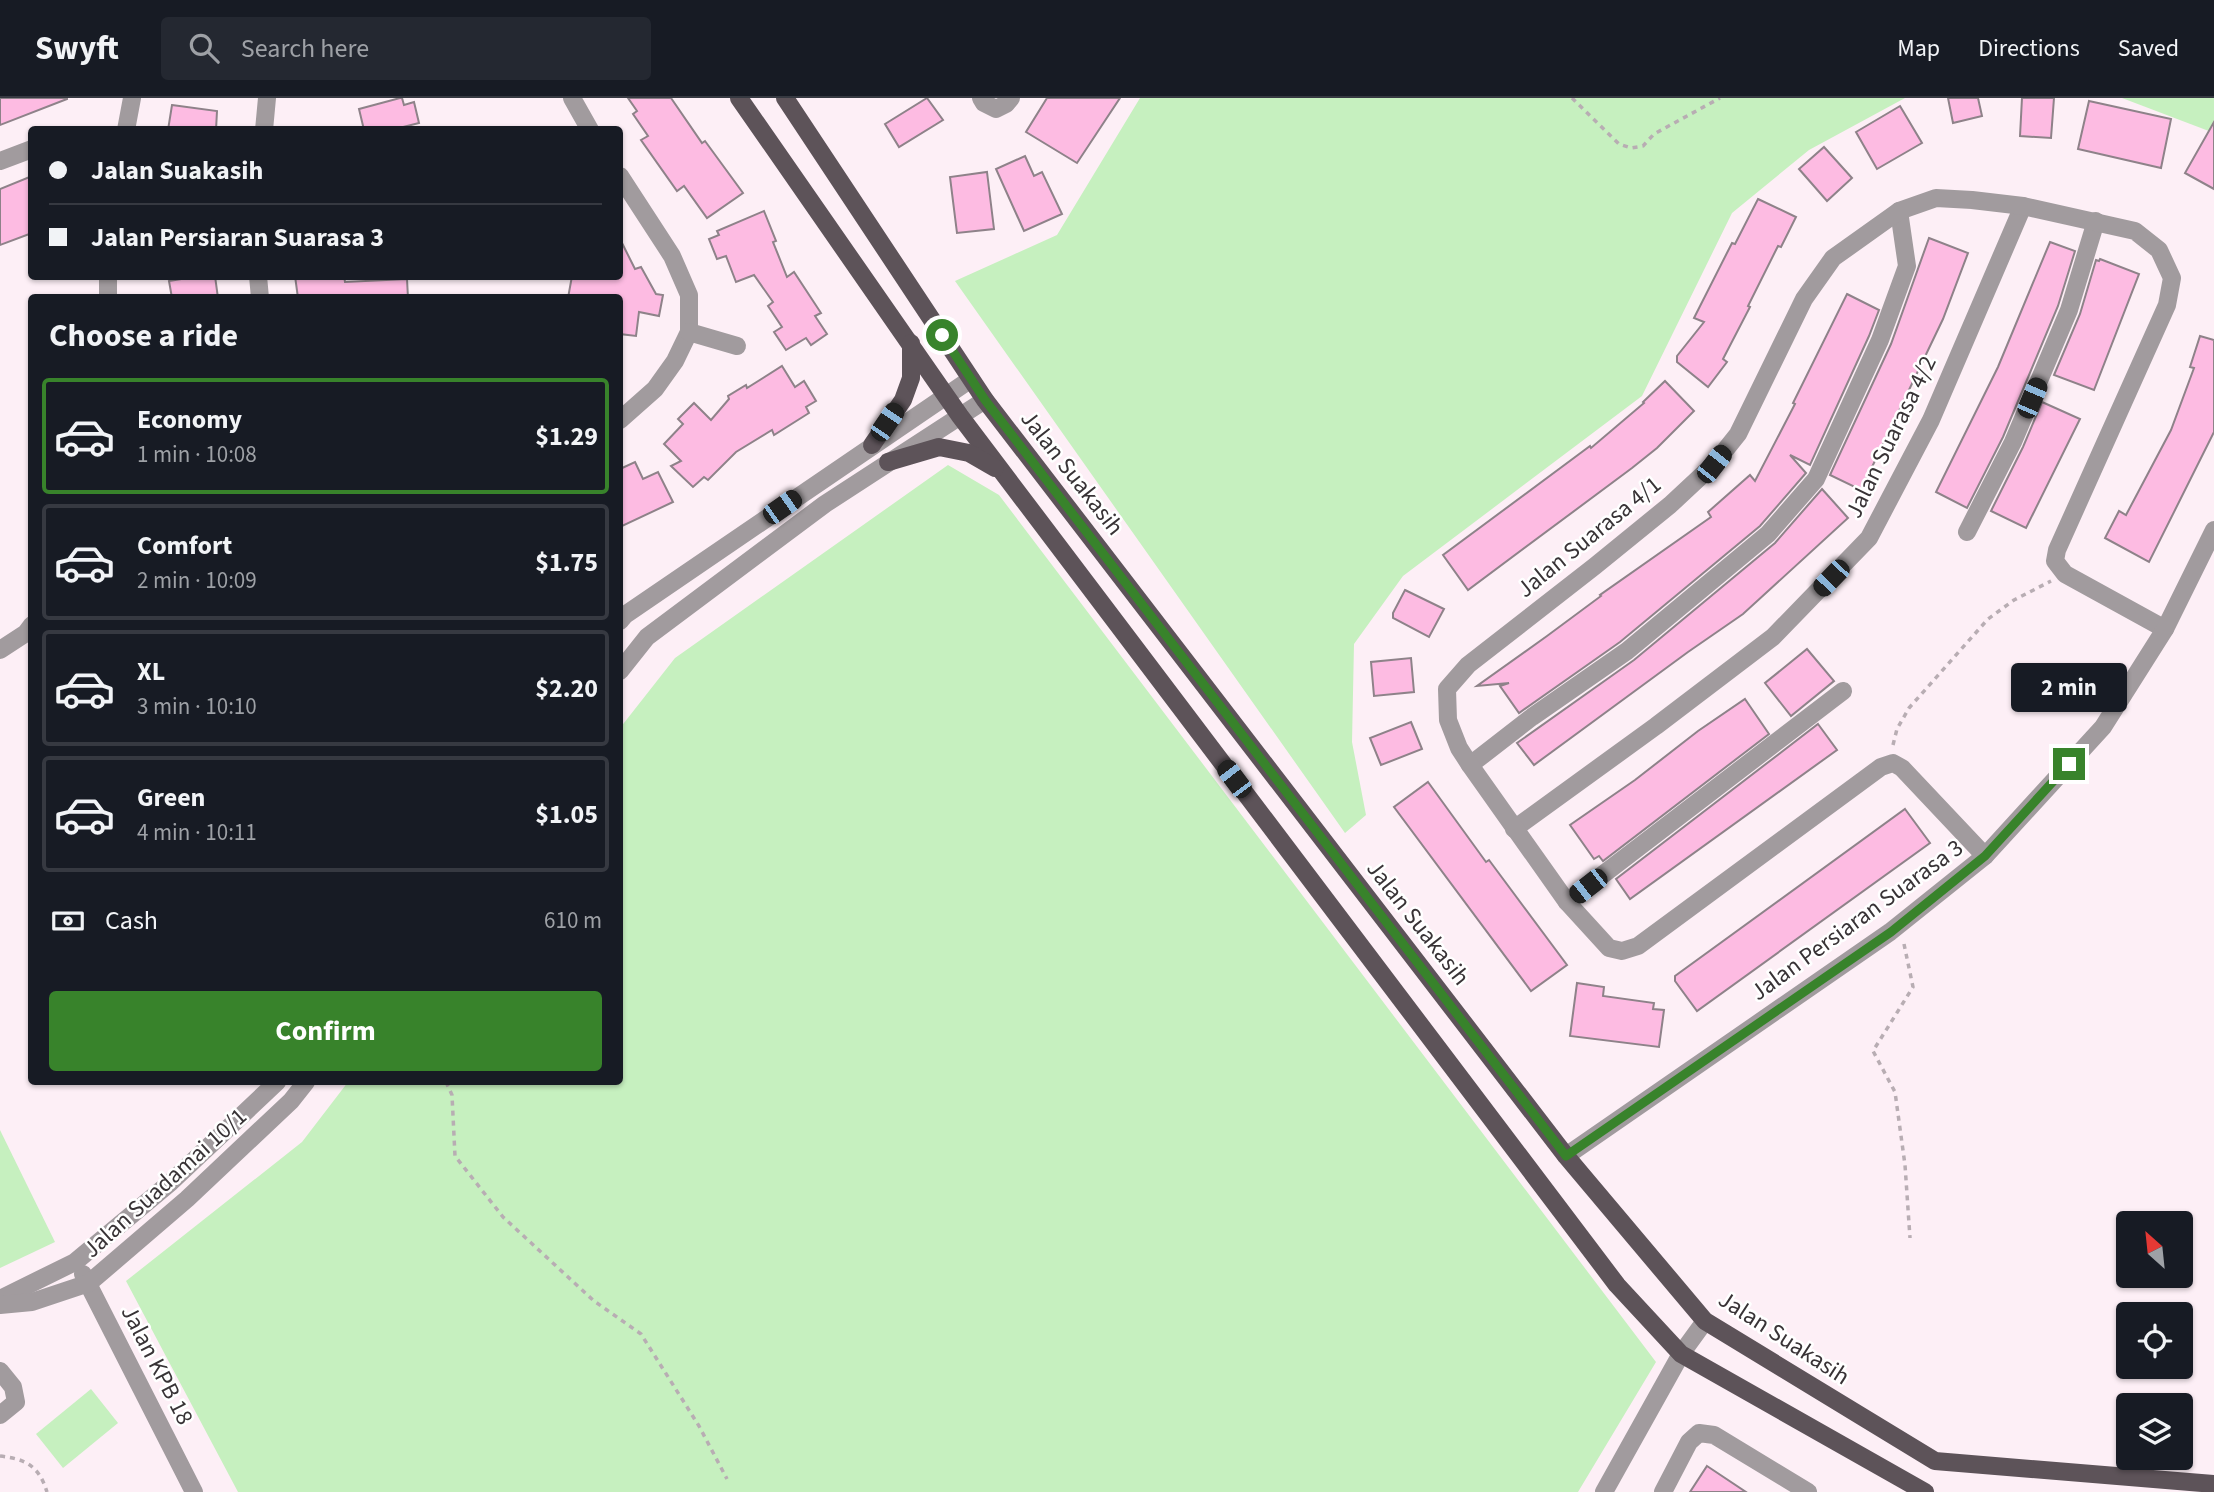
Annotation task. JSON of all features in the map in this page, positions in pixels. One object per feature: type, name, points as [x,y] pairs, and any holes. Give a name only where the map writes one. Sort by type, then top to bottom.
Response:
[{"type":"main road","points":[[739,98],[960,416],[1617,1284],[1681,1354],[1925,1492]]},
{"type":"main road","name":"Jalan Suakasih","points":[[785,98],[985,400],[1566,1156],[1705,1321],[1935,1461],[2214,1484]]},
{"type":"main road","points":[[872,445],[903,400],[911,378],[911,342]]},
{"type":"main road","points":[[888,463],[939,447],[969,453],[1002,472]]},
{"type":"street","points":[[127,126],[132,98]]},
{"type":"street","points":[[264,126],[267,98]]},
{"type":"street","points":[[572,98],[588,126]]},
{"type":"street","points":[[988,103],[1006,104],[1011,98]]},
{"type":"street","points":[[0,161],[28,150]]},
{"type":"street","points":[[623,181],[672,256],[689,295],[689,332],[675,361],[656,389],[623,417]]},
{"type":"street","name":"Jalan Suarasa 4/1","points":[[1893,763],[1881,767],[1638,946],[1622,951],[1609,947],[1567,902],[1470,765],[1459,748],[1448,720],[1447,690],[1468,664],[1595,566],[1670,505],[1714,464],[1738,434],[1804,299],[1833,258],[1899,211],[1936,198],[2023,206],[2135,231],[2159,250],[2172,278],[2167,305],[2057,550],[2055,561],[2065,574]]},
{"type":"street","name":"Jalan Suarasa 4/2","points":[[1514,829],[1657,726],[1773,637],[1869,538],[1931,420],[2023,206]]},
{"type":"street","points":[[1470,765],[1532,717],[1637,643],[1769,534],[1816,479],[1880,340],[1907,266],[1899,211]]},
{"type":"street","points":[[1967,532],[2013,442],[2069,310],[2096,221]]},
{"type":"street","points":[[689,332],[737,346]]},
{"type":"street","points":[[623,617],[971,379]]},
{"type":"street","points":[[623,667],[647,637],[825,504],[985,400]]},
{"type":"street","name":"Jalan Persiaran Suarasa 3","points":[[1566,1156],[1891,932],[1985,856],[2103,727],[2165,629],[2214,530]]},
{"type":"street","points":[[2065,574],[2165,629]]},
{"type":"street","points":[[0,650],[28,630]]},
{"type":"street","points":[[1567,902],[1843,691]]},
{"type":"street","points":[[1893,763],[1902,768],[1985,856]]},
{"type":"street","name":"Jalan Suadamai 10/1","points":[[0,1299],[75,1262],[172,1182],[274,1085]]},
{"type":"street","name":"Jalan Suadamai 10/1","points":[[0,1305],[32,1301],[89,1283],[187,1199],[291,1101],[304,1085]]},
{"type":"street","name":"Jalan KPB 18","points":[[75,1262],[89,1283],[194,1492]]},
{"type":"street","points":[[1604,1492],[1681,1354],[1705,1321]]},
{"type":"street","points":[[0,1371],[13,1387],[16,1402],[0,1415]]},
{"type":"street","points":[[1662,1492],[1689,1442],[1699,1433],[1714,1435],[1808,1492]]},
{"type":"path","points":[[1572,98],[1619,144],[1631,148],[1643,146],[1654,134],[1720,98]]},
{"type":"path","points":[[1893,763],[1892,750],[1897,729],[1909,708],[1988,619],[2014,600],[2065,574]]},
{"type":"path","points":[[1891,932],[1904,945],[1913,987],[1873,1051],[1895,1092],[1905,1165],[1910,1238]]},
{"type":"path","points":[[447,1085],[452,1095],[456,1156],[503,1217],[594,1301],[641,1334],[699,1426],[727,1479]]},
{"type":"path","points":[[0,1457],[20,1459],[31,1466],[43,1478],[47,1492]]},
{"type":"green space","points":[[1140,98],[1905,98],[1809,150],[1732,213],[1642,396],[1403,576],[1354,644],[1352,742],[1366,815],[1345,833],[955,281],[1057,235]]},
{"type":"green space","points":[[2122,98],[2214,98],[2214,133]]},
{"type":"green space","points":[[948,465],[999,495],[1656,1362],[1578,1492],[238,1492],[126,1281],[302,1142],[346,1085],[623,1085],[623,724],[675,658]]},
{"type":"green space","points":[[0,1130],[55,1242],[0,1268]]},
{"type":"green space","points":[[91,1389],[118,1423],[63,1468],[36,1434]]},
{"type":"building","points":[[0,98],[67,98],[67,99],[0,125]]},
{"type":"building","points":[[402,98],[404,105],[414,102],[419,123],[407,126],[363,126],[359,109]]},
{"type":"building","points":[[628,98],[671,98],[702,143],[705,141],[743,193],[707,218],[684,186],[677,191],[641,140],[648,136],[633,114],[637,111]]},
{"type":"building","points":[[927,98],[943,120],[899,147],[885,124]]},
{"type":"building","points":[[1047,98],[1120,98],[1077,163],[1026,132]]},
{"type":"building","points":[[1948,98],[1978,98],[1982,116],[1953,123]]},
{"type":"building","points":[[2022,98],[2054,98],[2051,138],[2020,136]]},
{"type":"building","points":[[2089,101],[2171,119],[2161,168],[2078,149]]},
{"type":"building","points":[[172,105],[217,111],[216,126],[169,126]]},
{"type":"building","points":[[1900,106],[1922,143],[1877,169],[1856,132]]},
{"type":"building","points":[[2214,122],[2214,189],[2185,173]]},
{"type":"building","points":[[1824,147],[1852,178],[1827,201],[1799,169]]},
{"type":"building","points":[[1025,156],[1034,176],[1042,172],[1062,214],[1024,231],[996,169]]},
{"type":"building","points":[[987,172],[994,229],[957,233],[950,177]]},
{"type":"building","points":[[28,178],[28,234],[0,245],[0,189]]},
{"type":"building","points":[[1758,199],[1796,217],[1748,306],[1750,307],[1723,359],[1727,362],[1708,387],[1677,362],[1677,356],[1704,322],[1694,318]]},
{"type":"building","points":[[764,211],[787,277],[794,272],[821,313],[815,316],[827,334],[811,345],[806,338],[786,350],[774,332],[782,327],[768,306],[773,302],[754,275],[736,282],[726,256],[717,259],[709,239],[719,235],[717,231]]},
{"type":"building","points":[[1929,238],[1968,253],[1943,319],[1861,490],[1830,475],[1891,344]]},
{"type":"building","points":[[2050,242],[2075,251],[2058,306],[2003,437],[1967,508],[1936,492],[1998,367]]},
{"type":"building","points":[[623,245],[635,269],[641,267],[656,294],[663,295],[659,316],[639,312],[636,336],[623,334],[623,294],[569,294],[571,280],[623,280]]},
{"type":"building","points":[[2100,259],[2139,274],[2094,390],[2054,375],[2080,314],[2096,260]]},
{"type":"building","points":[[216,280],[217,294],[171,294],[169,281]]},
{"type":"building","points":[[296,280],[407,280],[408,294],[297,294]]},
{"type":"building","points":[[1847,294],[1879,310],[1810,465],[1790,455],[1806,473],[1760,526],[1620,642],[1519,713],[1500,686],[1509,683],[1477,686],[1711,517],[1708,512],[1750,475],[1755,481]]},
{"type":"building","points":[[2200,336],[2214,340],[2214,432],[2149,562],[2105,538],[2119,511],[2126,515],[2171,430],[2194,368],[2190,367]]},
{"type":"building","points":[[782,366],[795,387],[804,381],[816,401],[806,407],[809,413],[774,435],[772,430],[736,452],[708,480],[704,477],[693,487],[671,466],[681,461],[664,444],[683,424],[678,419],[694,403],[711,420],[729,399],[728,396],[746,385],[747,388]]},
{"type":"building","points":[[1665,381],[1694,411],[1657,448],[1632,468],[1468,590],[1443,555],[1590,446],[1591,448],[1644,403]]},
{"type":"building","points":[[2042,402],[2080,419],[2026,528],[1991,511]]},
{"type":"building","points":[[635,462],[643,479],[658,472],[673,502],[623,526],[623,468]]},
{"type":"building","points":[[1822,489],[1848,518],[1743,614],[1534,765],[1517,743],[1634,660],[1775,543]]},
{"type":"building","points":[[1405,590],[1444,609],[1429,637],[1393,618]]},
{"type":"building","points":[[1807,649],[1834,681],[1791,716],[1765,683]]},
{"type":"building","points":[[1411,658],[1414,692],[1374,696],[1371,662]]},
{"type":"building","points":[[1745,699],[1769,734],[1603,861],[1599,856],[1594,859],[1570,825]]},
{"type":"building","points":[[1411,722],[1422,749],[1381,765],[1370,738]]},
{"type":"building","points":[[1818,724],[1837,750],[1630,899],[1616,879]]},
{"type":"building","points":[[1428,782],[1486,862],[1489,860],[1567,965],[1531,991],[1394,807]]},
{"type":"building","points":[[1905,809],[1930,843],[1697,1011],[1675,981],[1675,976]]},
{"type":"building","points":[[1577,983],[1604,987],[1603,996],[1654,1003],[1653,1009],[1664,1010],[1659,1047],[1570,1036]]},
{"type":"building","points":[[1707,1466],[1746,1492],[1690,1492]]},
{"type":"route","points":[[942,335],[985,400],[1566,1156],[1891,932],[1985,856],[2069,764]]}]
